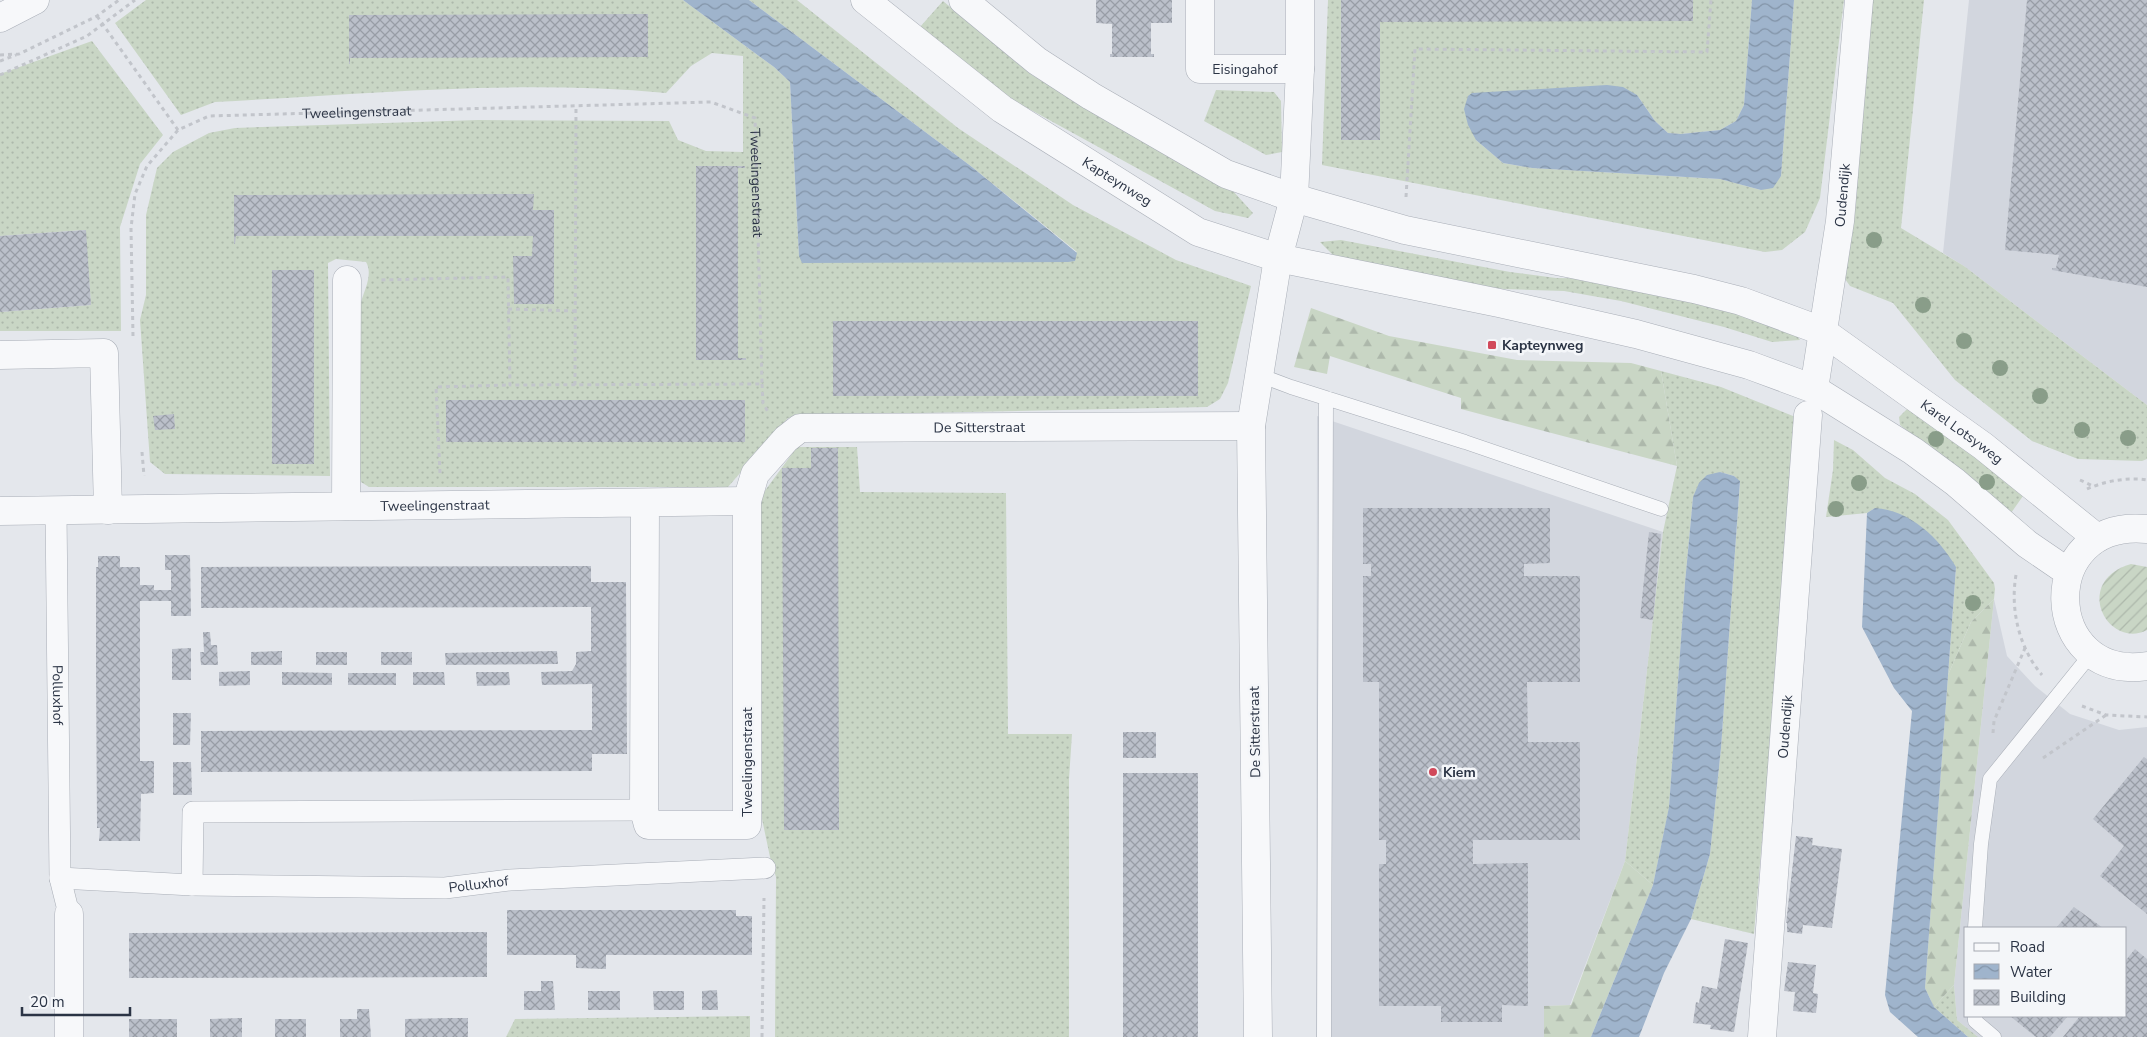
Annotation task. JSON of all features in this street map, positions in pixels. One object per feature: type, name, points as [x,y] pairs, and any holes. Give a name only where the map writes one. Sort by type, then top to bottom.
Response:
[{"type":"street","points":[[0,18],[35,0]]},
{"type":"street","points":[[964,0],[1037,61],[1091,96],[1226,174],[1294,198],[1404,230],[1694,289],[1741,301],[1822,331]]},
{"type":"street","name":"Eisingahof","points":[[1200,0],[1200,69],[1300,69]]},
{"type":"street","points":[[1294,198],[1300,69],[1300,0]]},
{"type":"street","name":"Oudendijk","points":[[1814,389],[1840,221],[1859,0]]},
{"type":"street","name":"Kapteynweg","points":[[875,3],[1002,109],[1198,232],[1278,258],[1498,303],[1636,334],[1749,365],[1814,389]]},
{"type":"street","name":"De Sitterstraat","points":[[1258,1037],[1251,426],[1278,258],[1294,198]]},
{"type":"street","points":[[346,506],[347,280]]},
{"type":"street","name":"Karel Lotsyweg","points":[[1822,331],[1983,446],[2097,538]]},
{"type":"street","points":[[0,355],[104,353],[108,510]]},
{"type":"street","points":[[1814,389],[1913,451],[1954,482],[2027,544],[2068,572]]},
{"type":"street","name":"Oudendijk","points":[[1762,1037],[1808,415]]},
{"type":"street","name":"De Sitterstraat","points":[[747,501],[755,474],[786,440],[800,428],[1251,426]]},
{"type":"street","name":"Tweelingenstraat","points":[[0,511],[747,501],[747,825],[648,825],[644,810]]},
{"type":"street","points":[[192,884],[192,812],[644,810],[645,503]]},
{"type":"street","name":"Polluxhof","points":[[56,511],[60,878],[69,914]]},
{"type":"street","points":[[2147,529],[2130,528],[2113,531],[2097,538],[2075,559],[2068,572],[2064,590],[2064,608],[2069,626],[2091,654],[2105,662],[2120,667],[2136,668],[2147,666]]},
{"type":"street","name":"Polluxhof","points":[[60,878],[192,884],[445,888],[510,880],[765,868]]},
{"type":"street","points":[[69,914],[69,1037]]},
{"type":"lane","points":[[1259,375],[1466,442],[1661,509]]},
{"type":"lane","points":[[1324,1037],[1326,398]]},
{"type":"lane","points":[[1975,927],[1981,844],[1990,779],[2091,654]]},
{"type":"lane","points":[[1975,1017],[1975,1021],[1994,1037]]},
{"type":"path","points":[[0,61],[19,54],[98,16],[119,0]]},
{"type":"path","points":[[0,74],[88,36],[135,0]]},
{"type":"path","points":[[1404,230],[1415,50],[1707,52],[1711,0]]},
{"type":"path","points":[[98,16],[178,130]]},
{"type":"path","points":[[0,55],[19,54]]},
{"type":"path","name":"Tweelingenstraat","points":[[133,342],[131,228],[135,194],[147,166],[178,130],[209,116],[711,102],[755,118],[762,384],[436,387],[442,505]]},
{"type":"path","points":[[575,385],[576,106]]},
{"type":"path","points":[[347,280],[508,277],[510,385]]},
{"type":"path","points":[[508,309],[574,311]]},
{"type":"path","points":[[142,450],[146,509]]},
{"type":"path","points":[[1990,779],[1994,721],[2025,648]]},
{"type":"path","points":[[2060,692],[2082,706],[2106,715],[2147,717]]},
{"type":"path","points":[[2042,759],[2106,715]]},
{"type":"path","points":[[762,1037],[765,868]]},
{"type":"shaded area","points":[[1969,0],[2147,0],[2147,405],[1964,266],[1943,253]]},
{"type":"shaded area","points":[[1317,416],[1663,532],[1625,861],[1570,1005],[1544,1006],[1544,1037],[1316,1037]]},
{"type":"shaded area","points":[[1994,599],[2007,656],[2035,686],[2070,714],[2119,730],[2147,727],[2147,1037],[1978,1037],[1957,1020],[1954,985]]},
{"type":"green space","points":[[146,0],[683,0],[774,67],[790,82],[799,256],[1077,252],[972,167],[749,0],[797,0],[958,128],[1073,205],[1176,260],[1251,286],[1228,383],[1220,399],[1207,407],[823,415],[788,418],[728,487],[369,487],[361,482],[357,464],[361,302],[368,282],[369,271],[366,262],[336,259],[328,263],[330,476],[165,474],[150,462],[140,320],[146,295],[146,215],[157,168],[173,152],[209,133],[235,128],[478,120],[669,121],[678,140],[706,151],[743,152],[743,56],[712,53],[691,66],[666,93],[553,87],[440,89],[215,102],[181,115],[115,23]]},
{"type":"green space","points":[[1328,0],[1752,0],[1744,105],[1736,121],[1720,130],[1681,134],[1668,133],[1655,121],[1637,95],[1476,140],[1503,163],[1532,168],[1720,179],[1761,190],[1781,176],[1794,0],[1844,0],[1820,198],[1805,232],[1782,250],[1765,252],[1322,165]]},
{"type":"green space","points":[[1868,0],[1924,0],[1901,228],[1964,266],[2147,405],[2147,459],[2142,461],[2078,459],[2032,441],[1955,380],[1893,303],[1850,286],[1845,279]]},
{"type":"green space","points":[[943,1],[1032,75],[1132,135],[1233,191],[1253,213],[1248,218],[1215,211],[1009,98],[920,27]]},
{"type":"green space","points":[[92,41],[163,135],[140,164],[120,227],[121,331],[0,331],[0,312],[91,305],[85,230],[0,236],[0,74]]},
{"type":"green space","points":[[1216,90],[1274,92],[1281,101],[1282,152],[1266,155],[1204,121]]},
{"type":"green space","points":[[1341,240],[1510,272],[1556,278],[1620,279],[1783,317],[1800,340],[1772,342],[1724,327],[1621,301],[1564,291],[1504,289],[1428,279],[1334,256],[1320,242]]},
{"type":"green space","points":[[1311,308],[1389,336],[1517,360],[1631,363],[1661,371],[1677,466],[1461,409],[1461,398],[1330,356],[1327,374],[1294,367]]},
{"type":"green space","points":[[1661,371],[1721,387],[1798,418],[1754,934],[1691,919],[1710,854],[1721,748],[1740,482],[1734,476],[1720,472],[1695,493],[1693,497],[1669,808],[1653,885],[1625,861],[1663,532],[1677,466]]},
{"type":"green space","points":[[1908,408],[1916,409],[2023,496],[2011,513],[2007,514],[1900,425],[1899,417]]},
{"type":"green space","points":[[1834,440],[1853,450],[1885,478],[1915,494],[1948,520],[1994,583],[1994,599],[1971,622],[1948,675],[1956,567],[1875,508],[1867,513],[1826,517],[1833,470]]},
{"type":"green space","points":[[797,447],[857,447],[860,492],[1006,493],[1008,734],[1072,734],[1069,779],[1069,1037],[775,1037],[776,877],[762,819],[761,496]]},
{"type":"green space","points":[[2131,564],[2147,567],[2147,630],[2133,634],[2120,631],[2109,623],[2102,611],[2099,598],[2103,585],[2113,573]]},
{"type":"green space","points":[[1994,599],[1954,985],[1934,1007],[1925,988],[1948,675],[1971,622]]},
{"type":"green space","points":[[1625,861],[1653,885],[1591,1037],[1544,1037],[1544,1006],[1571,1005]]},
{"type":"green space","points":[[1954,985],[1957,1020],[1978,1037],[1968,1037],[1934,1007]]},
{"type":"green space","points":[[750,1016],[750,1037],[506,1037],[515,1019]]},
{"type":"water","points":[[683,0],[749,0],[972,167],[1077,253],[1075,261],[802,263],[799,256],[790,82],[774,67]]},
{"type":"water","points":[[1752,0],[1794,0],[1781,176],[1773,188],[1761,190],[1720,179],[1532,168],[1503,163],[1476,140],[1468,125],[1464,109],[1468,96],[1472,93],[1607,85],[1623,87],[1637,95],[1655,121],[1668,133],[1681,134],[1720,130],[1736,121],[1744,105]]},
{"type":"water","points":[[1720,472],[1734,476],[1740,481],[1721,748],[1710,854],[1691,919],[1664,973],[1639,1037],[1591,1037],[1653,885],[1669,807],[1693,497],[1699,483],[1707,475]]},
{"type":"water","points":[[1875,508],[1900,514],[1922,527],[1941,546],[1956,567],[1925,988],[1934,1007],[1968,1037],[1918,1037],[1890,1012],[1885,995],[1912,711],[1894,688],[1862,627],[1867,513]]},
{"type":"building","points":[[1096,0],[1172,0],[1172,23],[1151,23],[1151,54],[1154,54],[1154,57],[1110,57],[1110,54],[1112,54],[1112,24],[1096,23]]},
{"type":"building","points":[[1341,0],[1693,0],[1693,21],[1380,22],[1380,140],[1341,140]]},
{"type":"building","points":[[2027,0],[2147,0],[2147,287],[2052,270],[2052,268],[2056,268],[2059,255],[2005,250]]},
{"type":"building","points":[[648,14],[648,57],[350,58],[349,64],[349,15]]},
{"type":"building","points":[[696,166],[745,166],[745,168],[738,168],[738,358],[746,358],[746,360],[696,360]]},
{"type":"building","points":[[534,194],[533,210],[554,210],[554,304],[514,304],[513,256],[532,256],[533,236],[236,236],[234,244],[234,195]]},
{"type":"building","points":[[86,230],[91,305],[0,312],[0,236]]},
{"type":"building","points":[[272,270],[314,270],[314,464],[272,464]]},
{"type":"building","points":[[833,321],[1198,321],[1198,396],[833,396]]},
{"type":"building","points":[[446,400],[745,400],[745,442],[446,442]]},
{"type":"building","points":[[174,414],[175,429],[155,430],[153,416]]},
{"type":"building","points":[[811,448],[838,448],[839,830],[784,830],[782,468],[811,468]]},
{"type":"building","points":[[1363,508],[1550,508],[1550,563],[1524,564],[1524,576],[1580,576],[1580,682],[1527,682],[1528,742],[1580,742],[1580,840],[1473,840],[1473,864],[1528,863],[1528,1006],[1502,1005],[1502,1022],[1441,1022],[1441,1006],[1379,1006],[1379,864],[1386,864],[1386,840],[1379,840],[1379,682],[1363,682],[1363,576],[1371,576],[1371,564],[1363,564]]},
{"type":"building","points":[[1649,532],[1661,534],[1653,620],[1640,618]]},
{"type":"building","points":[[165,555],[190,555],[191,616],[171,616],[171,601],[140,601],[140,761],[154,761],[154,793],[141,794],[140,841],[99,841],[100,828],[97,828],[96,665],[96,567],[98,567],[98,556],[120,556],[120,567],[140,567],[140,585],[154,585],[154,590],[171,590],[171,570],[165,570]]},
{"type":"building","points":[[591,566],[591,582],[626,582],[627,754],[592,754],[592,771],[201,772],[201,731],[592,730],[592,684],[542,685],[541,672],[572,671],[576,664],[576,652],[591,651],[591,607],[201,608],[201,567]]},
{"type":"building","points":[[203,632],[210,632],[211,645],[217,645],[218,665],[201,665],[200,652],[204,652]]},
{"type":"building","points":[[191,648],[191,680],[172,680],[172,649]]},
{"type":"building","points":[[282,651],[282,665],[251,665],[251,652]]},
{"type":"building","points":[[557,651],[558,664],[446,665],[445,653]]},
{"type":"building","points":[[316,652],[347,652],[347,665],[316,665]]},
{"type":"building","points":[[381,652],[412,652],[412,665],[381,665]]},
{"type":"building","points":[[250,671],[250,685],[219,686],[219,672]]},
{"type":"building","points":[[282,672],[332,673],[332,685],[282,685]]},
{"type":"building","points":[[413,672],[444,672],[445,685],[413,685]]},
{"type":"building","points":[[476,672],[509,672],[510,685],[477,686]]},
{"type":"building","points":[[348,673],[396,673],[396,685],[348,685]]},
{"type":"building","points":[[173,713],[191,713],[190,745],[173,745]]},
{"type":"building","points":[[1123,732],[1156,732],[1156,758],[1123,758]]},
{"type":"building","points":[[2144,757],[2147,759],[2147,914],[2100,876],[2124,846],[2093,819]]},
{"type":"building","points":[[173,762],[191,762],[192,795],[173,795]]},
{"type":"building","points":[[1123,773],[1198,773],[1198,1037],[1123,1037]]},
{"type":"building","points":[[1796,836],[1813,838],[1812,845],[1842,849],[1832,928],[1803,925],[1802,934],[1787,932],[1786,923]]},
{"type":"building","points":[[2074,907],[2102,927],[2057,927]]},
{"type":"building","points":[[507,910],[736,910],[736,916],[752,916],[752,955],[606,955],[606,969],[576,968],[576,955],[507,955]]},
{"type":"building","points":[[487,932],[487,977],[129,978],[129,933]]},
{"type":"building","points":[[1725,939],[1748,943],[1734,1032],[1710,1029],[1711,1025],[1693,1023],[1696,1002],[1699,1003],[1702,986],[1717,989]]},
{"type":"building","points":[[2135,949],[2147,959],[2147,1037],[2063,1037],[2079,1017],[2127,1017],[2127,959]]},
{"type":"building","points":[[1788,962],[1816,965],[1813,993],[1818,994],[1816,1013],[1793,1011],[1795,992],[1784,991]]},
{"type":"building","points":[[541,981],[553,981],[555,1010],[524,1010],[524,991],[541,991]]},
{"type":"building","points":[[717,990],[718,1010],[702,1010],[702,991]]},
{"type":"building","points":[[588,991],[620,991],[620,1010],[588,1010]]},
{"type":"building","points":[[653,991],[684,991],[684,1010],[654,1010]]},
{"type":"building","points":[[357,1009],[369,1009],[371,1037],[340,1037],[340,1019],[357,1019]]},
{"type":"building","points":[[2011,1017],[2067,1017],[2050,1037],[2036,1037]]},
{"type":"building","points":[[242,1018],[242,1037],[210,1037],[210,1019]]},
{"type":"building","points":[[468,1018],[468,1037],[405,1037],[405,1019]]},
{"type":"building","points":[[129,1019],[177,1019],[177,1037],[129,1037]]},
{"type":"building","points":[[275,1019],[306,1019],[306,1037],[275,1037]]},
{"type":"place","name":"Kapteynweg","points":[[1492,345]]},
{"type":"place","name":"Kiem","points":[[1433,772]]}]
